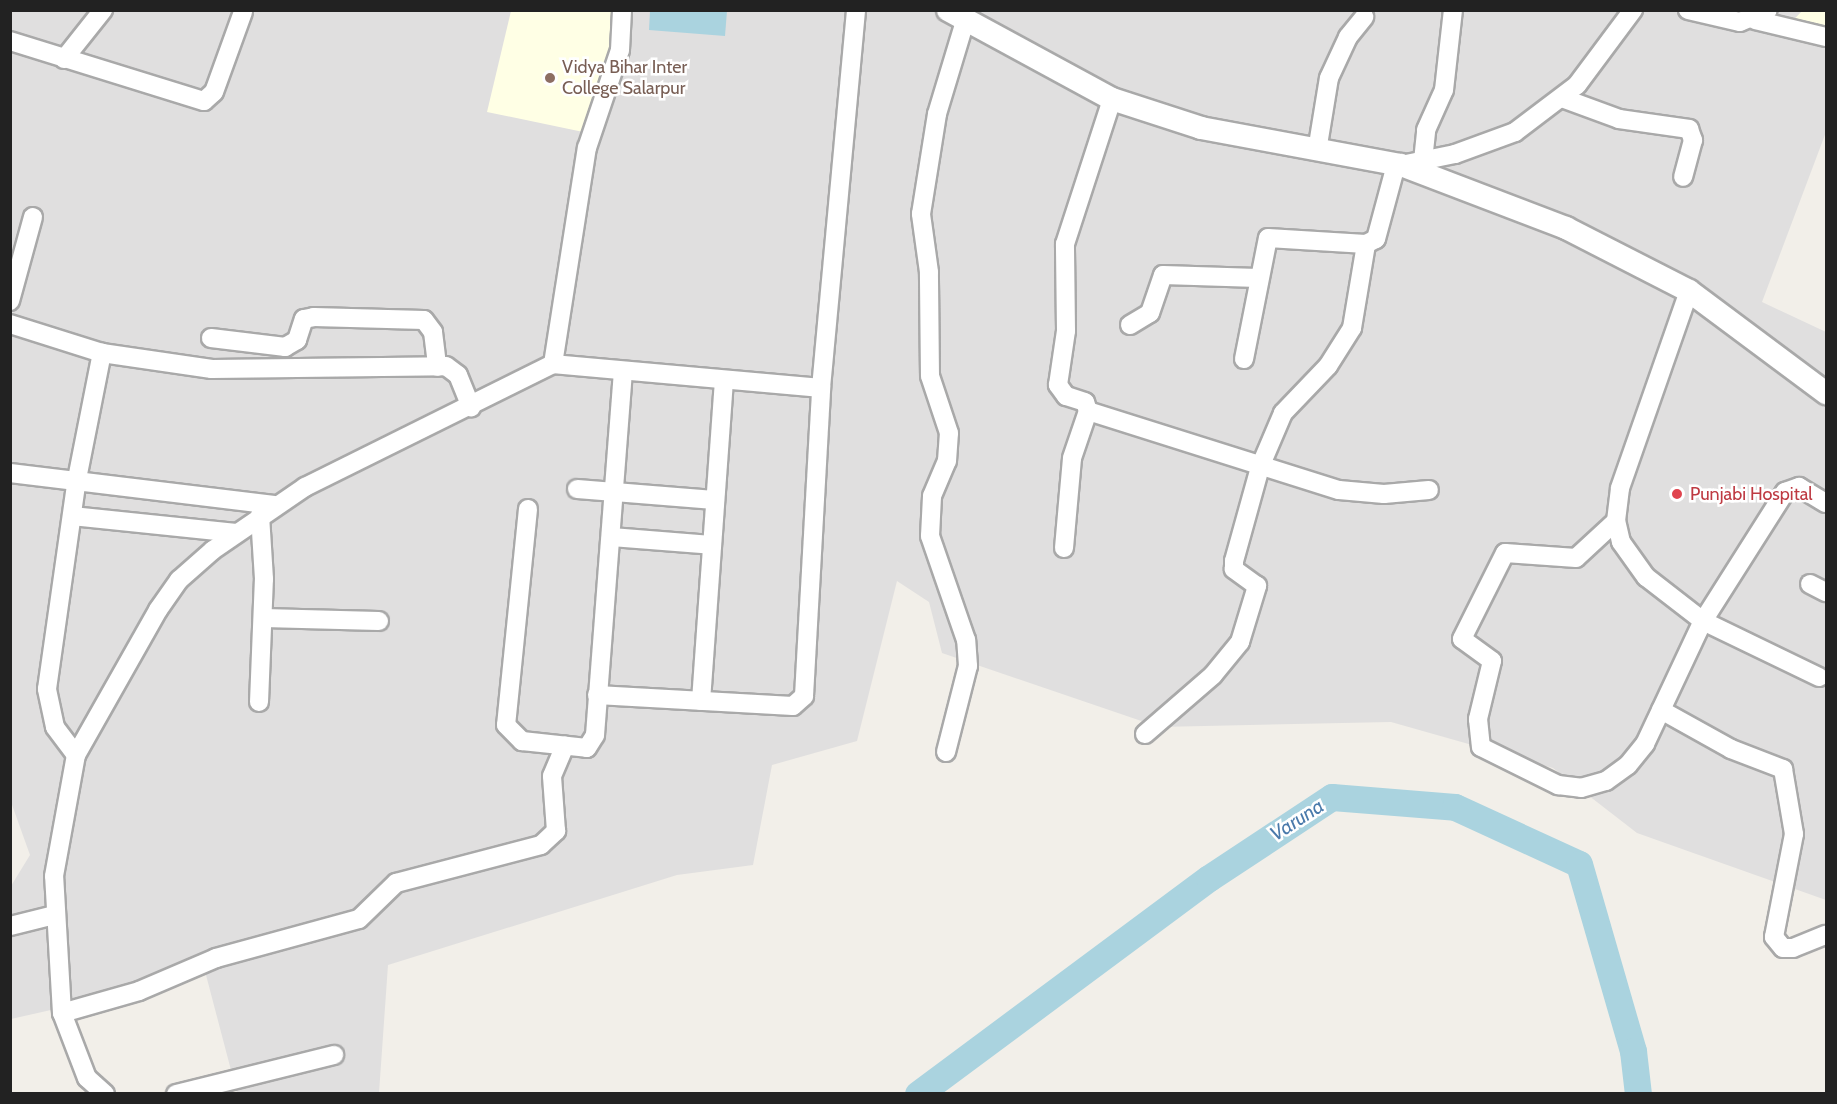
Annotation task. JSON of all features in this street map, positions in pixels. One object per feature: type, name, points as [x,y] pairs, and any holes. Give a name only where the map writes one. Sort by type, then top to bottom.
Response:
[{"type":"street","points":[[64,59],[103,10]]},
{"type":"street","points":[[553,364],[587,148],[620,50],[622,10]]},
{"type":"street","points":[[597,695],[793,706],[804,696],[821,388],[856,10]]},
{"type":"street","points":[[1145,734],[1213,675],[1240,642],[1257,586],[1234,569],[1234,561],[1260,467],[1283,412],[1328,366],[1352,328],[1366,243],[1381,231],[1407,164],[1444,90],[1453,10]]},
{"type":"street","points":[[1407,164],[1496,141],[1562,98],[1633,10]]},
{"type":"street","points":[[1688,10],[1761,15],[1827,37]]},
{"type":"street","points":[[10,41],[204,101],[214,92],[243,12]]},
{"type":"street","points":[[946,752],[968,666],[962,624],[930,536],[932,496],[947,461],[949,433],[930,376],[929,272],[921,214],[937,114],[957,14],[1112,99],[1201,128],[1317,151],[1407,164],[1566,228],[1689,291],[1827,393]]},
{"type":"street","points":[[1317,151],[1329,78],[1343,45],[1364,17]]},
{"type":"street","points":[[1562,98],[1618,119],[1689,129],[1693,140],[1683,177]]},
{"type":"street","points":[[1064,548],[1072,458],[1088,411],[1085,402],[1066,396],[1058,385],[1066,330],[1065,244],[1112,99]]},
{"type":"street","points":[[10,301],[33,217]]},
{"type":"street","points":[[1244,359],[1265,243],[1274,235],[1366,243]]},
{"type":"street","points":[[1130,325],[1150,313],[1163,276],[1258,278]]},
{"type":"street","points":[[1689,291],[1620,488],[1616,521],[1621,542],[1646,577],[1703,621],[1819,676]]},
{"type":"street","points":[[211,338],[285,347],[297,340],[304,319],[314,317],[424,320],[433,332],[437,367]]},
{"type":"street","points":[[10,324],[102,353],[232,370],[437,367],[453,369],[471,407]]},
{"type":"street","points":[[76,755],[55,727],[47,689],[76,484],[102,353]]},
{"type":"street","points":[[105,1094],[87,1078],[62,1013],[54,915],[63,813],[76,755],[179,580],[267,510],[553,364],[623,373],[821,388]]},
{"type":"street","points":[[528,509],[506,725],[522,741],[565,746],[592,745],[615,491],[623,373]]},
{"type":"street","points":[[701,701],[724,381]]},
{"type":"street","points":[[1088,411],[1260,467],[1358,493],[1429,490]]},
{"type":"street","points":[[10,473],[267,510]]},
{"type":"street","points":[[1616,521],[1576,558],[1505,553],[1462,639],[1492,662],[1477,735],[1481,747],[1515,768],[1581,788],[1629,765],[1661,710],[1703,621],[1785,492],[1799,487],[1827,503]]},
{"type":"street","points":[[578,489],[715,500]]},
{"type":"street","points":[[259,702],[267,510]]},
{"type":"street","points":[[72,516],[236,533]]},
{"type":"street","points":[[611,537],[712,545]]},
{"type":"street","points":[[262,618],[379,621]]},
{"type":"street","points":[[1661,710],[1731,749],[1783,769],[1794,834],[1774,937],[1783,948],[1793,948],[1827,935]]},
{"type":"street","points":[[62,1013],[139,991],[216,958],[359,919],[396,883],[541,845],[556,831],[552,776],[565,746]]},
{"type":"street","points":[[10,927],[54,915]]},
{"type":"street","points":[[176,1094],[334,1055]]},
{"type":"shaded area","points":[[11,11],[1826,11],[1826,132],[1762,302],[1826,332],[1826,900],[1637,833],[1553,768],[1391,722],[1159,727],[942,653],[929,602],[897,581],[857,741],[772,765],[753,865],[677,875],[388,965],[379,1093],[237,1093],[206,975],[11,1019],[11,886],[30,855],[11,802]]},
{"type":"shaded area","name":"Vidya Bihar Inter College Salarpur","points":[[511,11],[616,11],[615,44],[588,133],[487,112]]},
{"type":"shaded area","points":[[1802,11],[1826,11],[1826,40],[1783,31]]},
{"type":"water","points":[[650,11],[727,11],[725,36],[649,30]]},
{"type":"waterway","name":"Varuna","points":[[918,1094],[1209,878],[1332,797],[1455,807],[1579,864],[1633,1051],[1638,1094]]},
{"type":"place","name":"Vidya Bihar Inter College Salarpur","points":[[550,78]]},
{"type":"place","name":"Punjabi Hospital","points":[[1677,494]]}]
